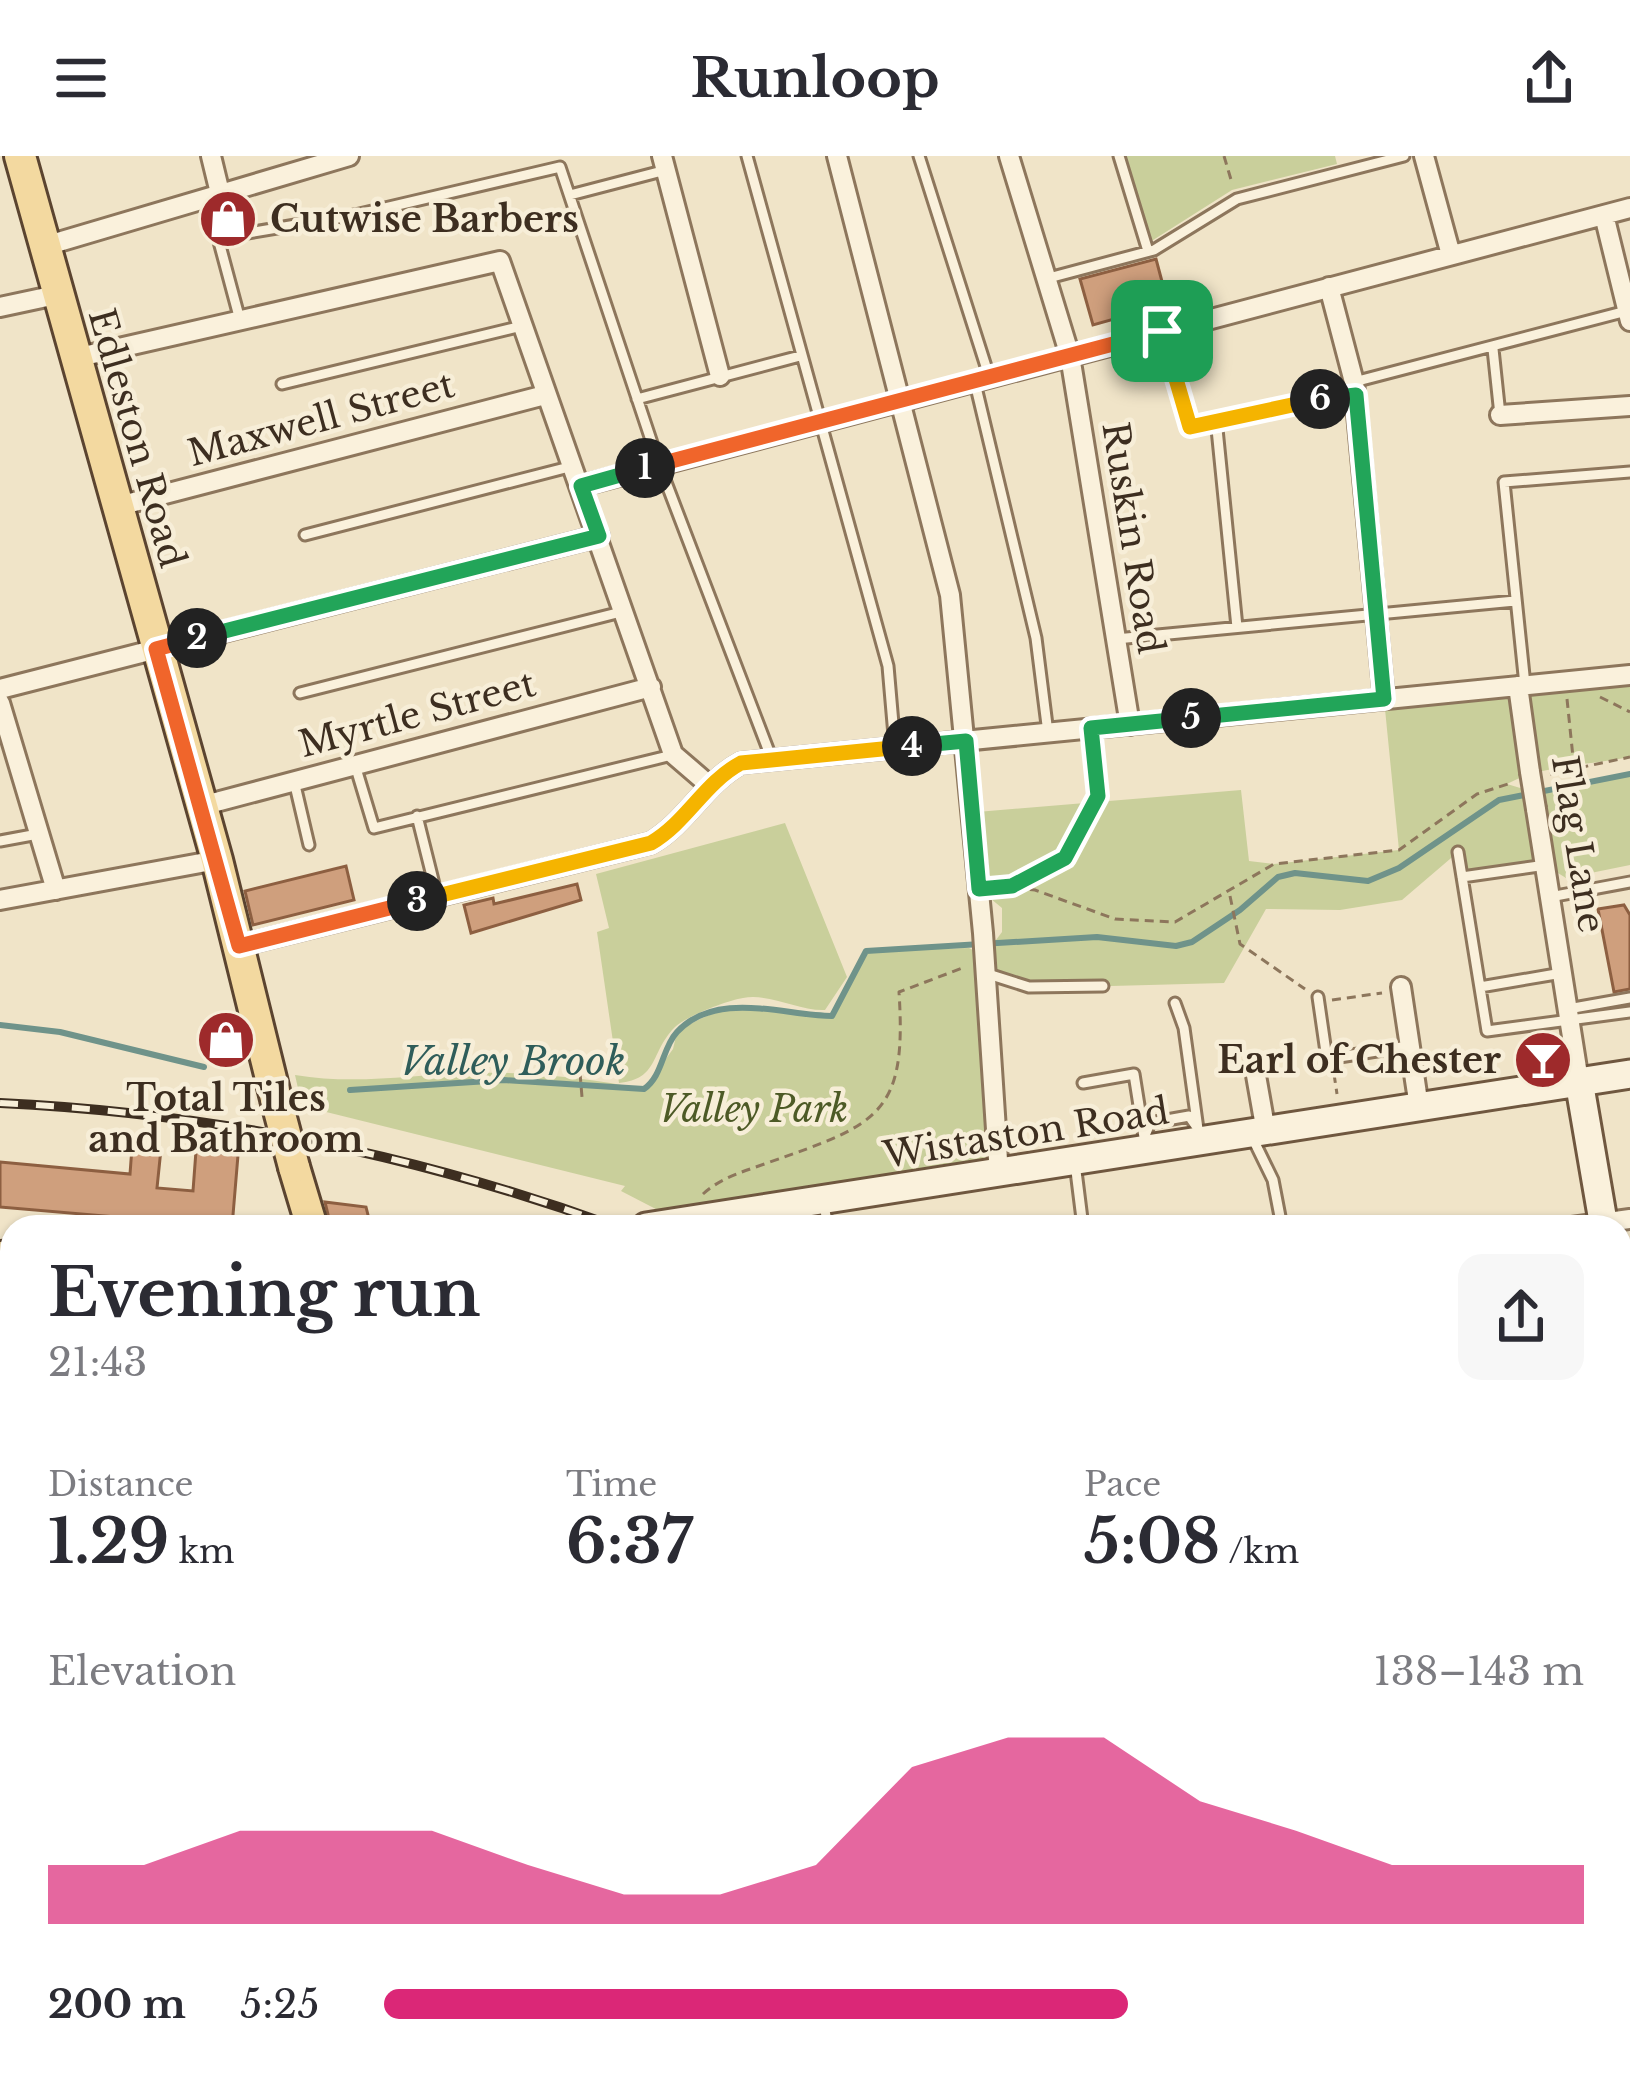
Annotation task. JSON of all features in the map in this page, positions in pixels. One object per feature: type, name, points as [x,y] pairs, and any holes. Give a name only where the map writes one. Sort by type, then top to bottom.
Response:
[{"type":"main road","name":"Edleston Road","points":[[20,156],[217,860],[308,1215]]},
{"type":"street","points":[[211,156],[220,193]]},
{"type":"street","points":[[45,246],[349,156]]},
{"type":"street","points":[[837,156],[950,595],[983,933],[999,1175]]},
{"type":"street","name":"Ruskin Road","points":[[1010,156],[1070,356],[1130,724]]},
{"type":"street","points":[[1424,156],[1451,255]]},
{"type":"street","points":[[664,163],[720,376]]},
{"type":"street","points":[[581,486],[1630,208]]},
{"type":"street","points":[[1604,214],[1630,321]]},
{"type":"street","points":[[75,358],[500,261],[673,754],[709,785]]},
{"type":"street","points":[[1329,287],[1355,389],[1384,699]]},
{"type":"street","points":[[0,308],[56,295]]},
{"type":"street","name":"Maxwell Street","points":[[115,507],[545,394]]},
{"type":"street","points":[[1500,415],[1630,406]]},
{"type":"street","points":[[0,689],[599,536]]},
{"type":"street","points":[[239,946],[651,843],[671,831],[709,785],[741,763],[771,757],[1630,675]]},
{"type":"street","name":"Flag Lane","points":[[1521,686],[1579,1081],[1610,1215]]},
{"type":"street","name":"Myrtle Street","points":[[201,806],[651,688]]},
{"type":"street","points":[[0,703],[6,753],[56,890]]},
{"type":"street","points":[[0,901],[217,860]]},
{"type":"street","points":[[1401,989],[1420,1107]]},
{"type":"street","points":[[1254,1064],[1259,1133]]},
{"type":"street","name":"Wistaston Road","points":[[826,1214],[1145,1144],[1259,1133],[1630,1074]]},
{"type":"lane","points":[[747,156],[888,666],[896,747]]},
{"type":"lane","points":[[919,156],[982,381],[1036,638],[1048,733]]},
{"type":"lane","points":[[1119,156],[1148,251]]},
{"type":"lane","points":[[1045,279],[1148,251],[1237,200],[1404,156]]},
{"type":"lane","points":[[571,195],[664,163]]},
{"type":"lane","points":[[240,320],[218,238],[355,215],[560,166],[659,464],[771,757]]},
{"type":"lane","points":[[1162,331],[1190,427],[1355,389],[1629,310]]},
{"type":"lane","points":[[282,384],[522,326]]},
{"type":"lane","points":[[1493,349],[1500,415]]},
{"type":"lane","points":[[638,399],[800,356]]},
{"type":"lane","points":[[1216,419],[1237,627]]},
{"type":"lane","points":[[305,535],[574,466]]},
{"type":"lane","points":[[1521,686],[1504,482],[1630,472]]},
{"type":"lane","points":[[1116,639],[1515,602]]},
{"type":"lane","points":[[300,693],[624,611]]},
{"type":"lane","points":[[1091,728],[1098,796]]},
{"type":"lane","points":[[356,765],[374,828],[673,754]]},
{"type":"lane","points":[[294,781],[309,845]]},
{"type":"lane","points":[[417,817],[437,896]]},
{"type":"lane","points":[[0,842],[38,834]]},
{"type":"lane","points":[[1458,852],[1487,1031],[1630,998]]},
{"type":"lane","points":[[1462,877],[1546,865]]},
{"type":"lane","points":[[1550,897],[1630,882]]},
{"type":"lane","points":[[985,965],[1029,987],[1102,986]]},
{"type":"lane","points":[[1480,987],[1562,973]]},
{"type":"lane","points":[[1318,999],[1328,1059],[1410,1046]]},
{"type":"lane","points":[[1174,1003],[1184,1028],[1199,1136]]},
{"type":"lane","points":[[1569,1015],[1630,1012]]},
{"type":"lane","points":[[1083,1083],[1134,1074],[1145,1144]]},
{"type":"lane","points":[[1259,1133],[1280,1215]]},
{"type":"lane","points":[[1075,1163],[1082,1215]]},
{"type":"path","points":[[1224,156],[1237,200]]},
{"type":"path","points":[[1565,681],[1574,769]]},
{"type":"path","points":[[979,889],[1012,886],[1140,924],[1175,922],[1230,894],[1274,864],[1400,850],[1477,794],[1531,776],[1630,757]]},
{"type":"path","points":[[1012,886],[1065,858],[1098,796]]},
{"type":"path","points":[[1230,894],[1240,944],[1318,999],[1401,989]]},
{"type":"path","points":[[691,1215],[698,1197],[729,1175],[839,1138],[879,1111],[899,1073],[899,992],[959,968],[985,965]]},
{"type":"path","points":[[1332,1058],[1340,1120]]},
{"type":"path","points":[[580,1072],[582,1097]]},
{"type":"green space","points":[[1125,156],[1335,156],[1337,164],[1232,190],[1150,242]]},
{"type":"green space","name":"Valley Park","points":[[1630,675],[1630,757],[1551,769],[1507,784],[1534,792],[1630,774],[1630,865],[1566,878],[1545,865],[1462,877],[1457,853],[1402,900],[1340,910],[1266,909],[1224,983],[1036,988],[986,973],[999,1175],[721,1215],[667,1215],[621,1191],[625,1186],[302,1106],[295,1075],[361,1079],[514,1073],[644,1089],[673,1049],[677,1032],[720,1011],[755,1008],[833,1015],[866,951],[969,948],[984,956],[1002,932],[1002,908],[979,889],[977,812],[1241,790],[1249,861],[1274,864],[1399,850],[1384,699]]},
{"type":"green space","points":[[785,823],[847,977],[825,1010],[753,997],[697,1014],[666,1037],[648,1070],[619,1083],[597,932],[609,928],[596,874]]},
{"type":"building","name":"Cutwise Barbers","points":[[240,202],[245,224],[215,229],[211,211]]},
{"type":"building","points":[[1156,259],[1168,304],[1093,325],[1080,279]]},
{"type":"building","points":[[346,866],[354,900],[253,925],[245,891]]},
{"type":"building","points":[[577,884],[581,900],[471,933],[464,905],[493,898],[494,904]]},
{"type":"building","points":[[1624,905],[1630,915],[1630,989],[1614,992],[1598,909]]},
{"type":"building","points":[[132,1147],[161,1149],[157,1188],[193,1191],[196,1151],[238,1155],[233,1215],[93,1215],[0,1207],[0,1162],[130,1174]]},
{"type":"building","points":[[325,1202],[366,1207],[368,1215],[328,1215]]},
{"type":"waterway","name":"Valley Brook","points":[[350,1090],[504,1080],[644,1089],[677,1032],[711,1011],[752,1008],[832,1016],[866,951],[1097,937],[1176,946],[1192,942],[1240,910],[1278,877],[1295,873],[1368,881],[1399,868],[1499,800],[1630,774]]},
{"type":"waterway","name":"Valley Brook","points":[[0,1025],[60,1032],[204,1067]]},
{"type":"railway","points":[[0,1103],[158,1116],[312,1141],[465,1178],[581,1215]]},
{"type":"place","name":"Cutwise Barbers","points":[[228,219]]},
{"type":"place","name":"Total Tiles and Bathroom","points":[[226,1040]]},
{"type":"place","name":"Earl of Chester","points":[[1543,1060]]},
{"type":"route","points":[[1162,331],[1190,427],[1284,403],[1356,395],[1384,699],[1091,728],[1098,796],[1065,858],[1012,886],[979,889],[966,741],[741,763],[722,773],[671,831],[651,843],[239,946],[156,649],[599,536],[581,486],[1162,331]]}]
